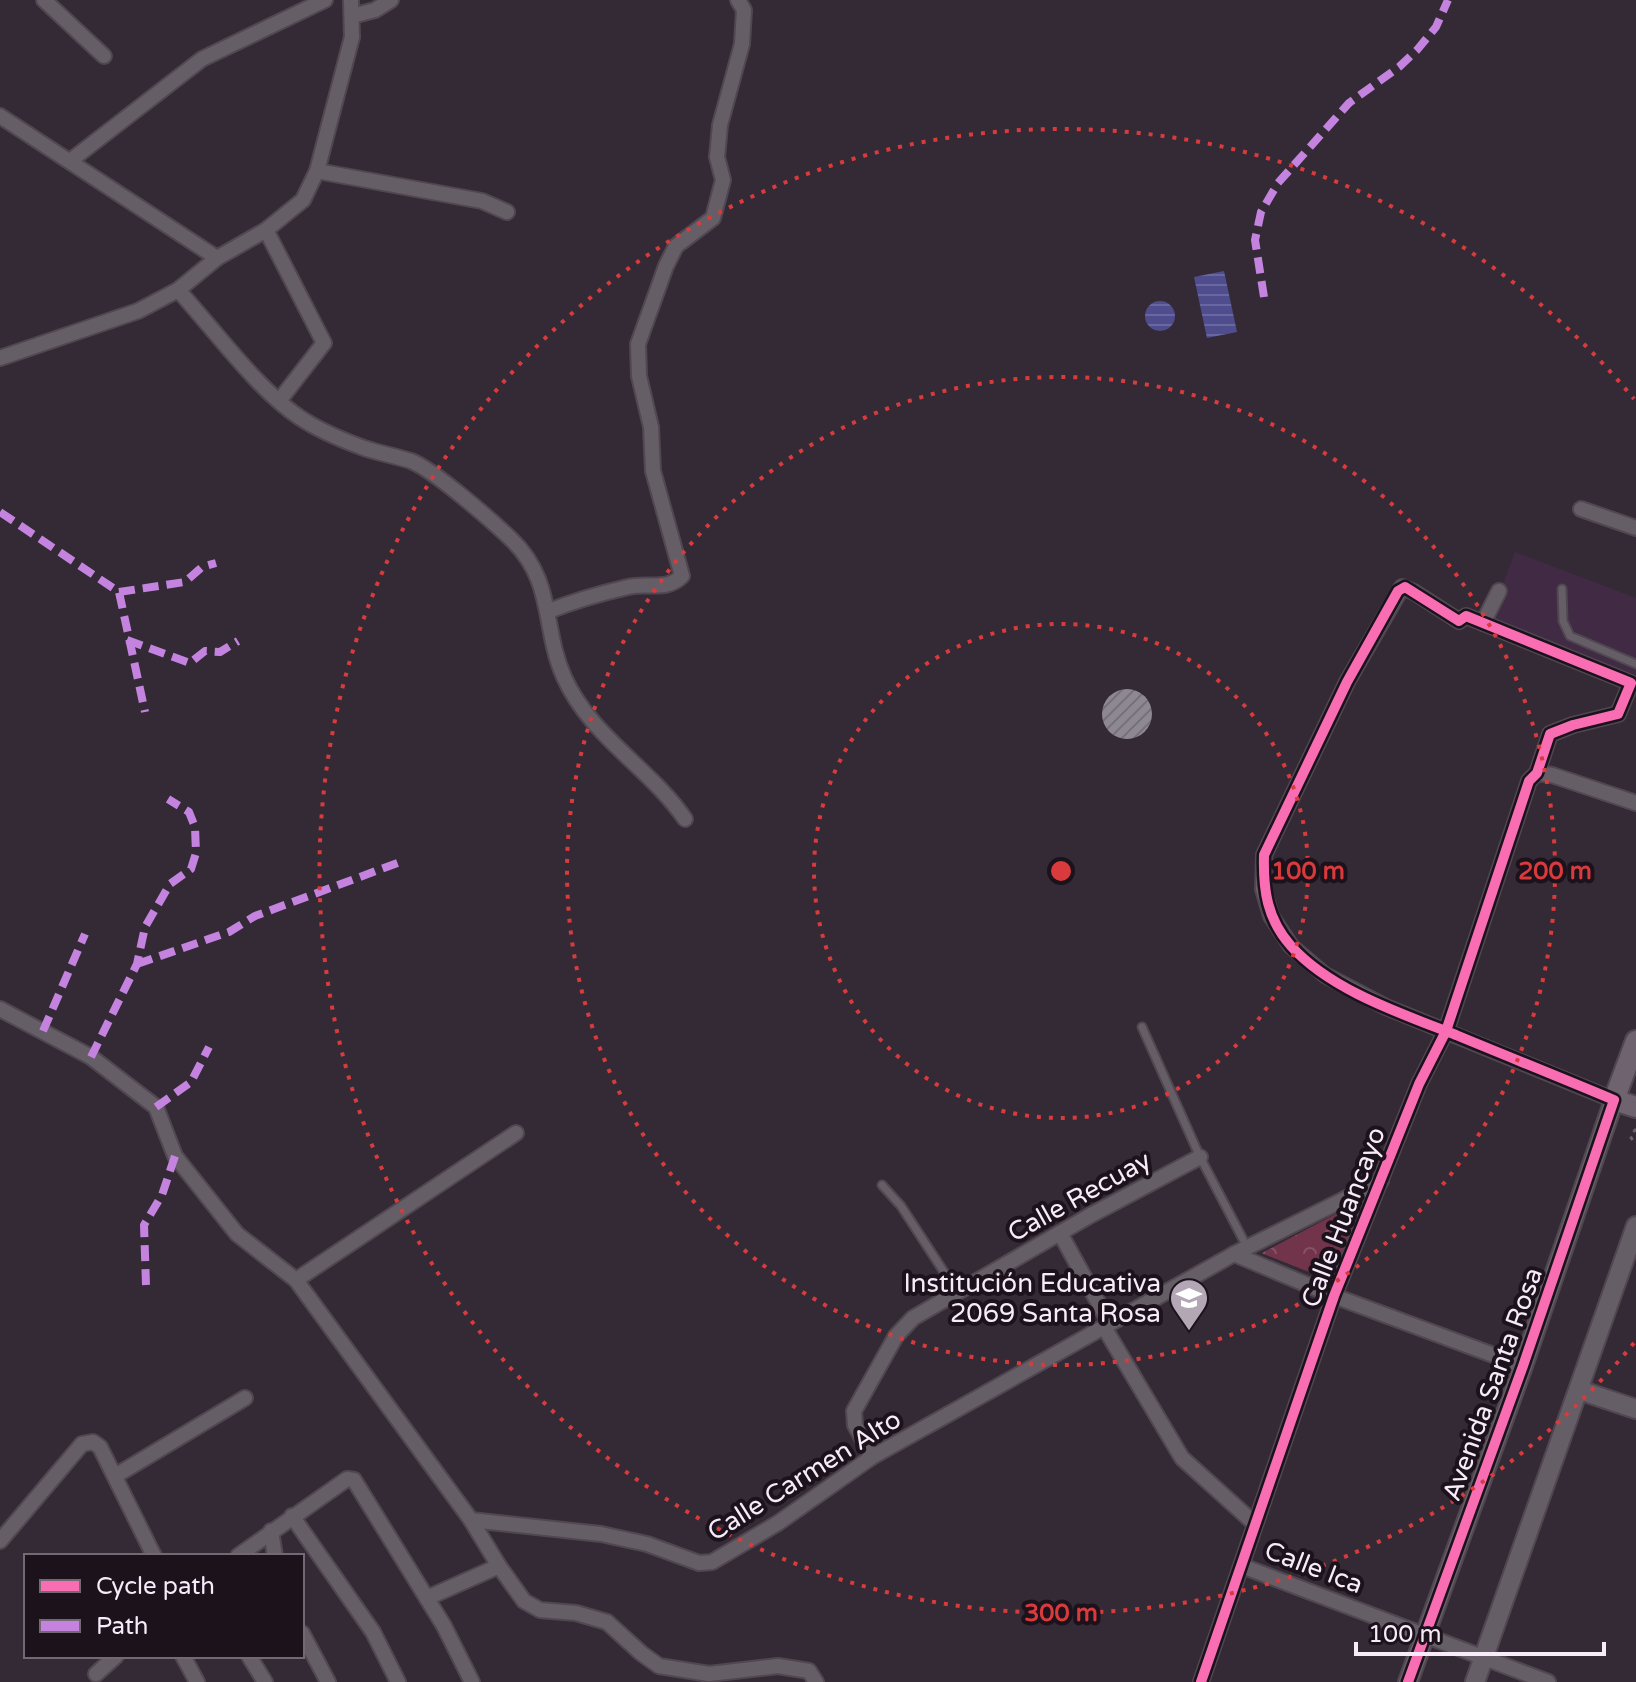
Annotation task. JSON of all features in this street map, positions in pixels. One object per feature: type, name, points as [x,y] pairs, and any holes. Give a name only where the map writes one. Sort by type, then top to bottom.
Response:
[{"type":"main road","name":"Avenida Santa Rosa","points":[[1614,1100],[1636,1041]]},
{"type":"main road","points":[[1614,1100],[1636,1107]]},
{"type":"street","points":[[44,0],[104,56]]},
{"type":"street","points":[[70,161],[202,59],[325,0]]},
{"type":"street","points":[[0,358],[138,311],[178,290],[217,258],[266,230],[303,200],[317,171],[352,37],[351,0]]},
{"type":"street","points":[[352,16],[375,10],[391,0]]},
{"type":"street","points":[[549,611],[633,586],[668,585],[682,576],[653,471],[651,427],[639,376],[638,344],[676,246],[713,218],[723,180],[717,157],[720,125],[742,44],[744,10],[738,0]]},
{"type":"street","points":[[0,116],[217,258]]},
{"type":"street","points":[[317,171],[482,201],[507,212]]},
{"type":"street","points":[[266,230],[324,343],[279,401]]},
{"type":"street","points":[[178,290],[279,401],[296,415],[362,448],[412,461],[439,479],[513,541],[538,578],[549,611],[558,661],[573,694],[607,737],[658,787],[685,819]]},
{"type":"street","points":[[1581,509],[1636,528]]},
{"type":"street","points":[[1499,591],[1483,623],[1466,616],[1459,621],[1402,587],[1347,682],[1264,855],[1263,889],[1271,916],[1291,946],[1325,975],[1386,1007],[1614,1100]]},
{"type":"street","name":"Calle Huancayo","points":[[1201,1682],[1334,1296],[1419,1084],[1446,1031],[1529,781],[1537,773],[1550,734],[1618,714],[1631,683],[1483,623]]},
{"type":"street","points":[[1537,773],[1552,775],[1636,803]]},
{"type":"street","points":[[0,1009],[91,1057],[156,1107],[175,1156],[237,1234],[296,1280],[471,1520],[524,1601],[540,1610],[576,1613],[607,1622],[659,1666],[709,1674],[787,1667],[809,1671],[816,1682]]},
{"type":"street","name":"Avenida Santa Rosa","points":[[1408,1682],[1523,1366],[1614,1100]]},
{"type":"street","points":[[296,1280],[516,1133]]},
{"type":"street","name":"Calle Recuay","points":[[872,1457],[855,1425],[854,1411],[896,1336],[913,1318],[1200,1157]]},
{"type":"street","name":"Calle Carmen Alto","points":[[471,1520],[601,1534],[647,1544],[699,1563],[712,1562],[778,1523],[872,1457],[1241,1250],[1381,1181]]},
{"type":"street","points":[[1475,1682],[1636,1226]]},
{"type":"street","points":[[1060,1233],[1107,1325],[1182,1458],[1255,1524]]},
{"type":"street","points":[[1241,1250],[1334,1296],[1523,1366]]},
{"type":"street","points":[[1579,1390],[1636,1409]]},
{"type":"street","points":[[115,1476],[245,1398]]},
{"type":"street","points":[[0,1541],[82,1444],[89,1442],[97,1444],[153,1554]]},
{"type":"street","points":[[241,1554],[347,1479],[354,1480],[444,1626],[472,1682]]},
{"type":"street","points":[[292,1516],[373,1632],[398,1682]]},
{"type":"street","points":[[271,1531],[275,1554]]},
{"type":"street","points":[[427,1598],[499,1566]]},
{"type":"street","name":"Calle Ica","points":[[1242,1566],[1548,1682]]},
{"type":"street","points":[[304,1637],[328,1682]]},
{"type":"street","points":[[96,1674],[114,1658]]},
{"type":"street","points":[[184,1658],[197,1682]]},
{"type":"street","points":[[250,1658],[265,1682]]},
{"type":"lane","points":[[1562,589],[1563,621],[1570,636],[1636,664]]},
{"type":"lane","points":[[1142,1027],[1241,1250]]},
{"type":"lane","points":[[882,1185],[901,1206],[957,1292]]},
{"type":"path","points":[[1636,1129],[1630,1136],[1636,1145]]},
{"type":"shaded area","points":[[1224,271],[1237,332],[1207,338],[1194,277]]},
{"type":"shaded area","points":[[1160,301],[1166,302],[1174,310],[1174,322],[1166,330],[1160,331],[1154,330],[1146,322],[1145,316],[1146,310],[1154,302]]},
{"type":"shaded area","points":[[1515,552],[1636,598],[1636,675],[1489,621]]},
{"type":"green space","points":[[1362,1200],[1332,1281],[1261,1253],[1262,1253]]},
{"type":"building","points":[[1127,689],[1145,696],[1152,714],[1145,732],[1127,739],[1109,732],[1102,714],[1109,696]]},
{"type":"marked path","points":[[1264,297],[1255,240],[1261,212],[1278,183],[1349,103],[1417,50],[1436,27],[1448,0]]},
{"type":"marked path","points":[[0,512],[119,592],[145,712]]},
{"type":"marked path","points":[[119,592],[185,582],[202,567],[216,563]]},
{"type":"marked path","points":[[127,640],[190,663],[205,651],[220,652],[238,641]]},
{"type":"marked path","points":[[91,1057],[137,964],[145,927],[170,884],[191,869],[196,853],[195,827],[189,812],[168,799]]},
{"type":"marked path","points":[[137,964],[229,932],[255,916],[400,862]]},
{"type":"marked path","points":[[43,1031],[85,934]]},
{"type":"marked path","points":[[156,1107],[191,1082],[209,1047]]},
{"type":"marked path","points":[[146,1285],[144,1225],[162,1195],[175,1156]]},
{"type":"cycle path","points":[[1201,1682],[1334,1296],[1419,1084],[1446,1031],[1529,781],[1537,773],[1550,734],[1618,714],[1631,683],[1466,616],[1459,621],[1405,587],[1398,591],[1347,682],[1264,855],[1264,880],[1272,915],[1283,936],[1307,962],[1346,988],[1390,1009],[1435,1027],[1456,1035],[1614,1100],[1523,1366],[1408,1682]]},
{"type":"place","name":"Institución Educativa 2069 Santa Rosa","points":[[1189,1332]]}]
